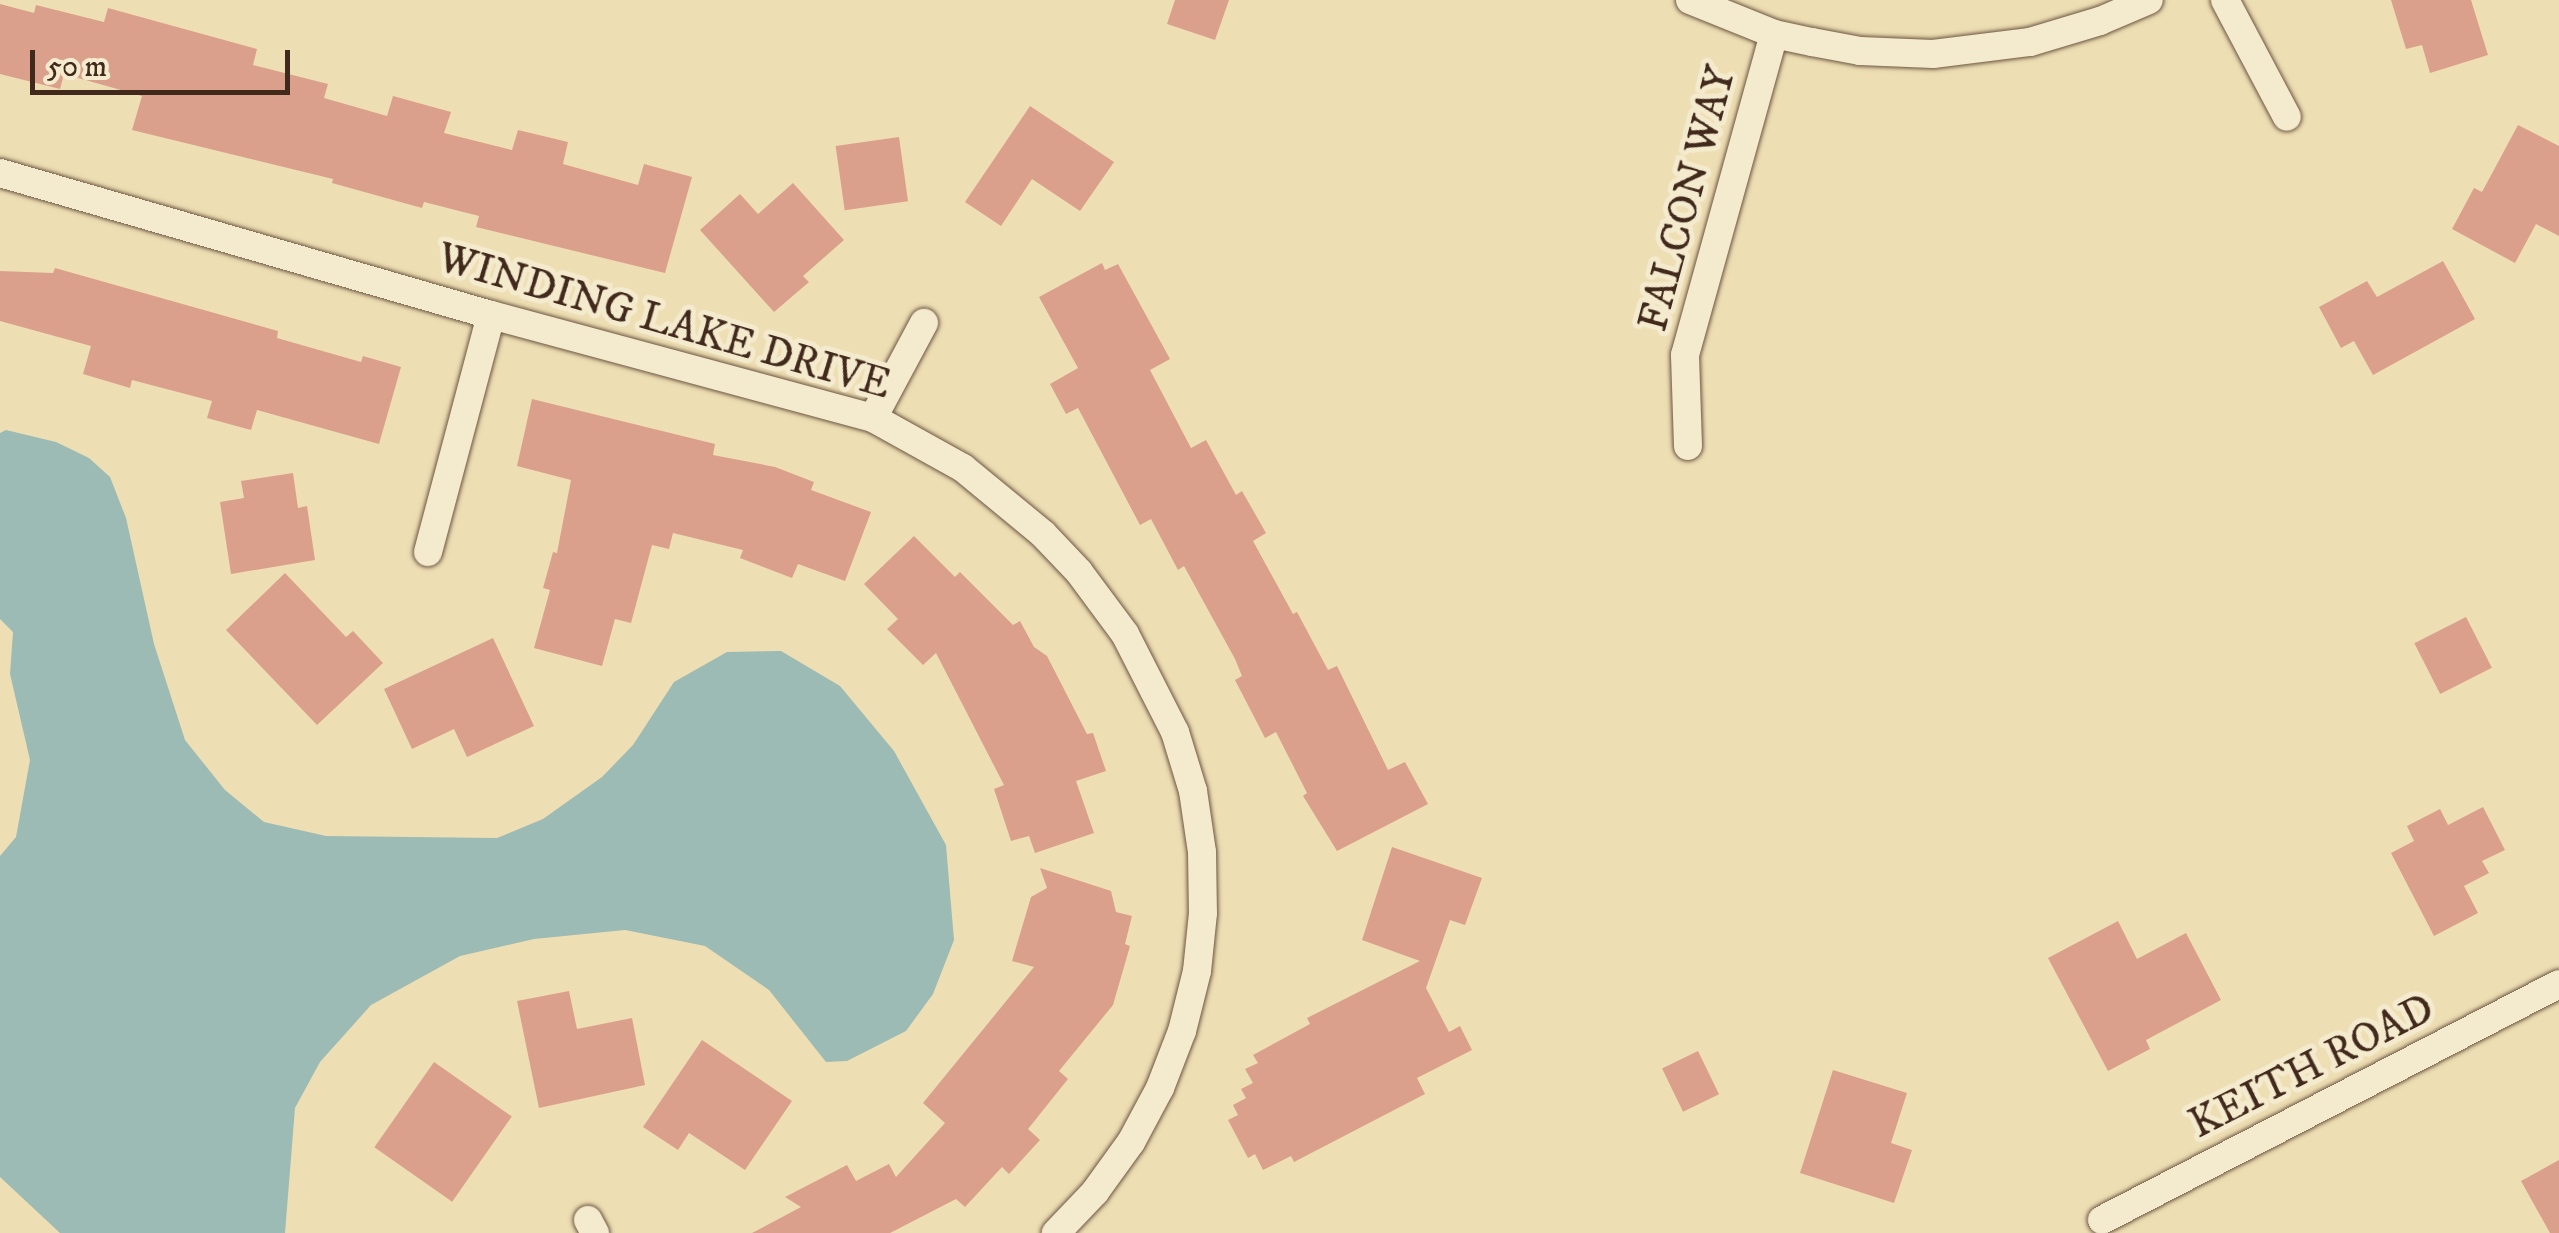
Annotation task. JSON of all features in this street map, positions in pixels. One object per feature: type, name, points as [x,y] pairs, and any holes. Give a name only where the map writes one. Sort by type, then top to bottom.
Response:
[{"type":"street","points":[[1690,0],[1774,34],[1860,51],[1965,51],[2030,42],[2100,21],[2149,0]]},
{"type":"street","points":[[2225,0],[2287,116]]},
{"type":"street","name":"FALCON WAY","points":[[1688,446],[1685,355],[1774,34]]},
{"type":"street","name":"WINDING LAKE DRIVE","points":[[0,173],[492,315],[873,418],[963,468],[1024,516],[1079,572],[1152,679],[1175,732],[1192,791],[1202,852],[1203,913],[1197,971],[1182,1031],[1160,1088],[1131,1142],[1095,1192],[1056,1233]]},
{"type":"street","points":[[428,552],[492,315]]},
{"type":"street","points":[[873,418],[924,324]]},
{"type":"street","name":"KEITH ROAD","points":[[2102,1220],[2559,984]]},
{"type":"water","points":[[6,430],[56,442],[89,458],[110,477],[126,518],[154,644],[185,740],[225,790],[264,822],[326,836],[497,838],[543,819],[602,777],[633,745],[674,682],[727,652],[781,651],[840,686],[894,751],[946,845],[954,940],[933,994],[906,1031],[847,1061],[826,1062],[769,990],[705,946],[625,930],[534,939],[460,956],[371,1005],[320,1062],[295,1108],[285,1233],[60,1233],[0,1177],[0,856],[16,837],[30,760],[10,674],[13,632],[0,619],[0,433]]},
{"type":"building","points":[[1175,0],[1229,0],[1215,40],[1167,24]]},
{"type":"building","points":[[2391,0],[2471,0],[2488,55],[2430,73],[2422,45],[2406,49]]},
{"type":"building","points":[[0,4],[34,13],[36,5],[104,22],[108,8],[257,49],[253,65],[328,84],[324,98],[387,116],[393,96],[451,112],[444,133],[512,150],[518,130],[568,142],[563,164],[638,185],[644,164],[692,177],[665,273],[476,227],[479,216],[424,202],[422,208],[332,183],[333,179],[132,130],[142,96],[64,74],[60,89],[0,74]]},
{"type":"building","points":[[1030,106],[1114,162],[1080,211],[1032,179],[1001,226],[965,202]]},
{"type":"building","points":[[2518,125],[2559,146],[2559,236],[2536,224],[2515,263],[2452,229],[2474,188],[2482,192]]},
{"type":"building","points":[[899,137],[908,201],[845,210],[836,146]]},
{"type":"building","points":[[793,183],[844,240],[803,276],[809,282],[774,312],[700,230],[740,194],[758,214]]},
{"type":"building","points":[[2443,261],[2475,319],[2373,375],[2354,341],[2341,348],[2319,307],[2367,281],[2377,297]]},
{"type":"building","points":[[1102,263],[1105,270],[1118,264],[1170,359],[1150,370],[1191,448],[1206,440],[1236,495],[1242,491],[1266,533],[1253,541],[1293,614],[1297,612],[1328,670],[1337,666],[1388,770],[1405,762],[1428,804],[1337,851],[1303,796],[1307,793],[1276,732],[1265,738],[1235,680],[1242,676],[1235,659],[1184,566],[1178,570],[1151,519],[1140,525],[1078,408],[1066,414],[1050,384],[1078,368],[1039,297]]},
{"type":"building","points":[[55,268],[278,331],[277,338],[361,362],[363,356],[401,367],[379,444],[257,410],[251,430],[207,418],[212,401],[132,380],[130,388],[83,374],[91,346],[0,321],[0,271],[53,273]]},
{"type":"building","points":[[532,399],[715,444],[713,455],[775,467],[814,482],[811,490],[871,512],[845,581],[798,564],[792,578],[740,558],[743,550],[673,533],[669,549],[652,545],[631,623],[615,619],[602,666],[534,648],[550,590],[543,588],[553,552],[557,553],[571,480],[517,466]]},
{"type":"building","points":[[293,473],[298,508],[307,506],[315,560],[231,574],[220,502],[244,498],[241,481]]},
{"type":"building","points":[[914,536],[955,577],[960,572],[1013,625],[1020,621],[1034,647],[1047,656],[1087,734],[1093,733],[1106,771],[1076,781],[1094,833],[1035,853],[1029,836],[1011,841],[994,789],[1004,785],[936,653],[923,665],[887,629],[898,619],[864,584]]},
{"type":"building","points":[[285,573],[346,637],[353,631],[383,663],[317,725],[226,630]]},
{"type":"building","points":[[2466,617],[2492,668],[2440,694],[2414,643]]},
{"type":"building","points":[[493,638],[534,726],[467,757],[454,729],[412,749],[384,689]]},
{"type":"building","points":[[2483,807],[2505,850],[2482,861],[2489,873],[2464,886],[2478,913],[2434,936],[2391,853],[2414,841],[2407,826],[2440,809],[2448,825]]},
{"type":"building","points":[[1392,847],[1482,878],[1465,925],[1450,920],[1426,988],[1449,1032],[1460,1026],[1472,1050],[1417,1078],[1425,1094],[1294,1162],[1291,1156],[1263,1170],[1255,1154],[1248,1158],[1228,1120],[1238,1115],[1233,1105],[1246,1098],[1241,1089],[1253,1083],[1245,1069],[1258,1063],[1253,1055],[1310,1024],[1307,1018],[1420,961],[1362,940]]},
{"type":"building","points":[[1040,868],[1111,891],[1116,912],[1132,916],[1125,944],[1130,946],[1113,1005],[1059,1071],[1068,1079],[1028,1129],[1040,1140],[1009,1174],[1002,1167],[965,1207],[956,1199],[890,1233],[752,1233],[801,1207],[785,1197],[847,1165],[856,1181],[889,1164],[896,1177],[945,1123],[923,1103],[1034,967],[1012,961],[1031,897],[1047,888]]},
{"type":"building","points":[[2118,921],[2137,959],[2186,933],[2221,1000],[2146,1040],[2150,1049],[2108,1071],[2048,958]]},
{"type":"building","points":[[569,991],[577,1029],[632,1018],[645,1085],[539,1108],[517,1001]]},
{"type":"building","points":[[702,1040],[792,1101],[745,1170],[689,1133],[678,1150],[643,1127]]},
{"type":"building","points":[[1698,1051],[1719,1094],[1683,1112],[1662,1069]]},
{"type":"building","points":[[434,1062],[512,1116],[452,1202],[374,1147]]},
{"type":"building","points":[[1833,1070],[1907,1093],[1891,1143],[1912,1150],[1894,1203],[1800,1173]]},
{"type":"building","points":[[2559,1160],[2559,1233],[2550,1233],[2521,1181]]}]
